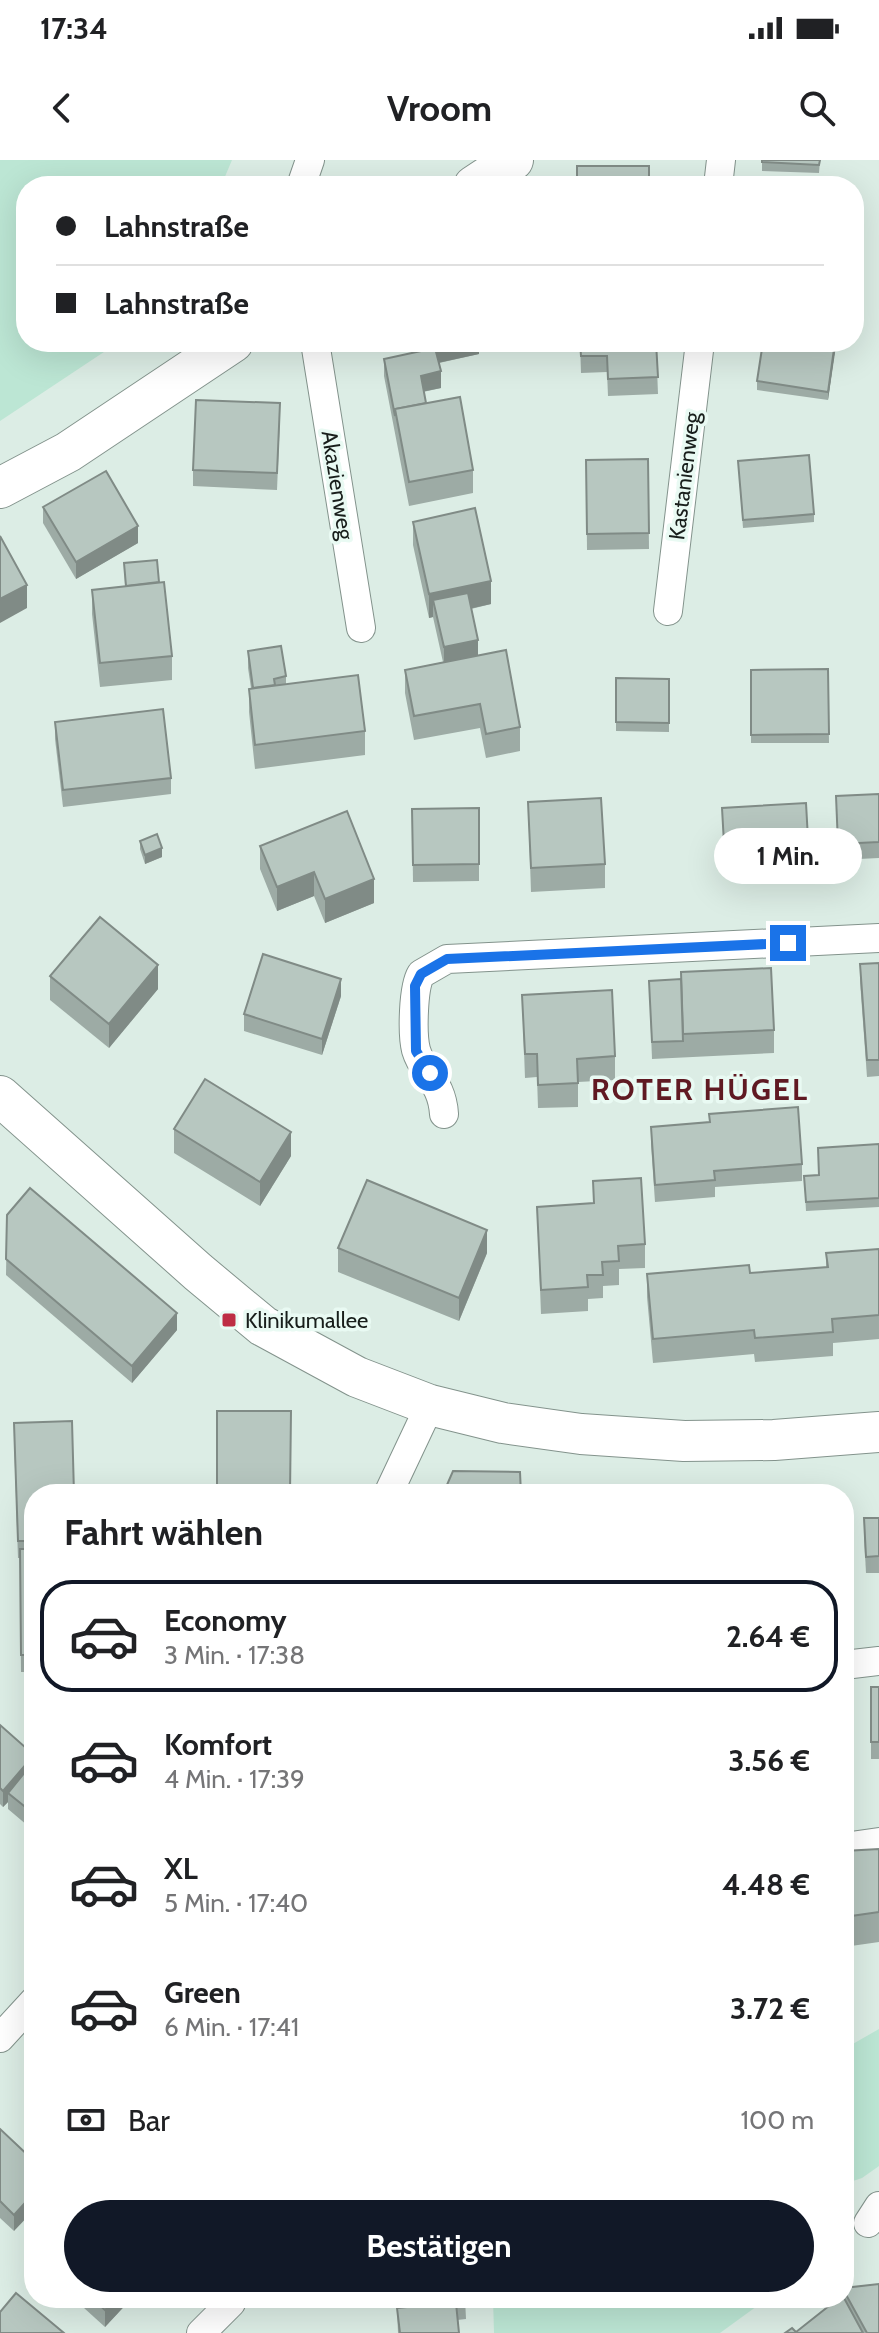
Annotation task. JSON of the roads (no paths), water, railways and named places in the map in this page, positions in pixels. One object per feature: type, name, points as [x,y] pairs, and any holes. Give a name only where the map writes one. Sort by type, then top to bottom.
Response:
[{"type":"street","points":[[489,176],[513,160]]},
{"type":"street","points":[[0,488],[68,452],[218,352]]},
{"type":"street","name":"Akazienweg","points":[[317,352],[361,628]]},
{"type":"street","name":"Kastanienweg","points":[[668,611],[699,352]]},
{"type":"street","points":[[444,1114],[443,1096],[416,1051],[414,993],[421,974],[447,959],[879,938]]},
{"type":"street","points":[[0,1096],[263,1326],[357,1377],[430,1405],[503,1423],[581,1434],[684,1441],[774,1440],[879,1432]]},
{"type":"street","points":[[393,1484],[430,1405]]},
{"type":"street","points":[[854,1664],[879,1661]]},
{"type":"street","points":[[854,1846],[879,1842]]},
{"type":"street","points":[[0,2038],[24,2012]]},
{"type":"street","points":[[201,2333],[226,2308]]},
{"type":"place","name":"Klinikumallee","points":[[229,1320]]},
{"type":"district","name":"ROTER HÜGEL","points":[[700,1090]]}]
